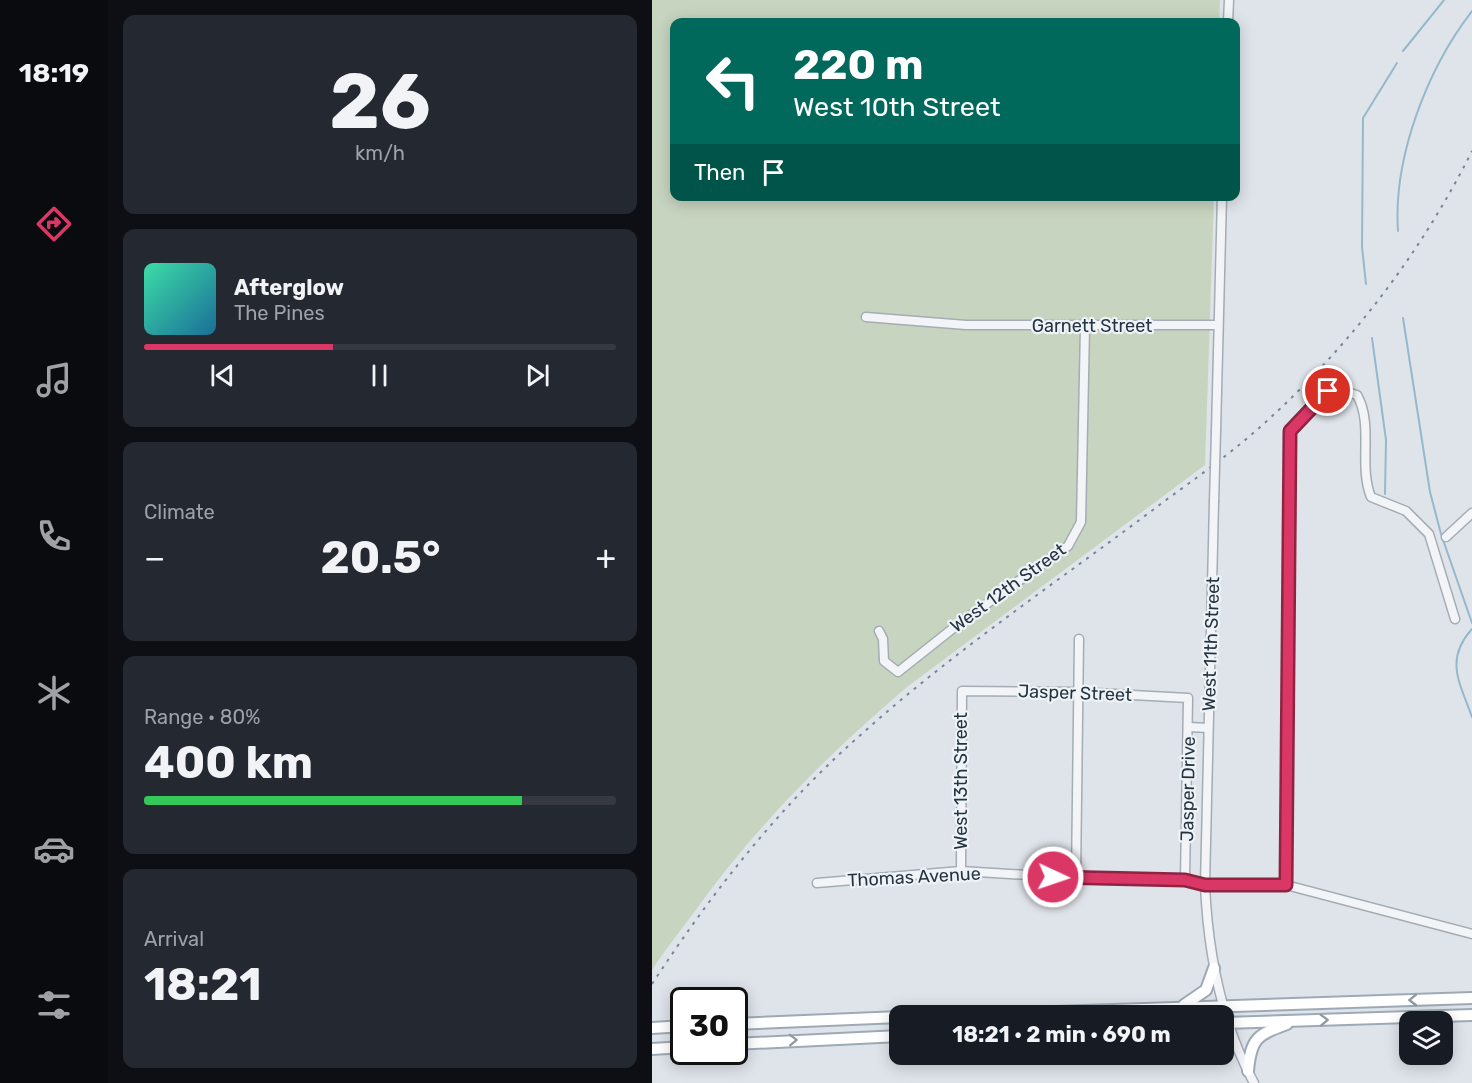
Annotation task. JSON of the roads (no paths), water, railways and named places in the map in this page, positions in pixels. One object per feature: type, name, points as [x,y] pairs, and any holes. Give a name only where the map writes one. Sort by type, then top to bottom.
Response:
[{"type":"main road","points":[[1183,1005],[1207,990],[1214,968]]},
{"type":"main road","points":[[1203,1005],[1471,998]]},
{"type":"main road","points":[[1234,1023],[1471,1015]]},
{"type":"main road","points":[[748,1023],[889,1017]]},
{"type":"main road","points":[[1248,1071],[1249,1051],[1262,1033],[1298,1021]]},
{"type":"main road","points":[[652,1028],[670,1027]]},
{"type":"main road","points":[[748,1043],[889,1037]]},
{"type":"main road","points":[[652,1049],[670,1048]]},
{"type":"street","points":[[1228,18],[1229,0]]},
{"type":"street","name":"West 11th Street","points":[[1222,201],[1205,885],[1207,926],[1214,968],[1225,1004]]},
{"type":"street","name":"Garnett Street","points":[[866,317],[966,325],[1085,327],[1218,325]]},
{"type":"street","name":"West 12th Street","points":[[879,631],[883,639],[884,661],[898,672],[961,622],[1068,546],[1081,522],[1085,327]]},
{"type":"street","points":[[1286,885],[1290,431],[1328,391],[1343,391],[1357,395],[1363,407],[1365,481],[1371,497],[1406,511],[1429,534],[1455,619]]},
{"type":"street","points":[[1446,537],[1471,513]]},
{"type":"street","points":[[1076,878],[1079,639]]},
{"type":"street","name":"Jasper Street","points":[[962,691],[1077,692],[1188,698]]},
{"type":"street","name":"West 13th Street","points":[[961,871],[962,691]]},
{"type":"street","name":"Jasper Drive","points":[[1185,880],[1188,698]]},
{"type":"street","points":[[1189,727],[1208,728]]},
{"type":"street","name":"Thomas Avenue","points":[[817,883],[961,871],[1076,878],[1185,880],[1205,885],[1286,885],[1471,934]]},
{"type":"street","name":"West 11th Street","points":[[1234,1040],[1254,1083]]},
{"type":"waterway","points":[[1403,51],[1444,0]]},
{"type":"waterway","points":[[1398,231],[1401,174],[1416,115],[1441,60],[1472,11]]},
{"type":"waterway","points":[[1366,284],[1362,247],[1363,118],[1397,63]]},
{"type":"waterway","points":[[1403,318],[1430,492],[1441,534],[1472,623]]},
{"type":"waterway","points":[[1372,338],[1386,440],[1385,494]]},
{"type":"waterway","points":[[1472,629],[1463,640],[1458,651],[1457,662],[1459,682],[1472,717]]},
{"type":"railway","points":[[652,984],[724,882],[777,819],[834,759],[938,670],[1199,476],[1251,435],[1284,405],[1347,339],[1375,304],[1427,230],[1472,151]]}]
